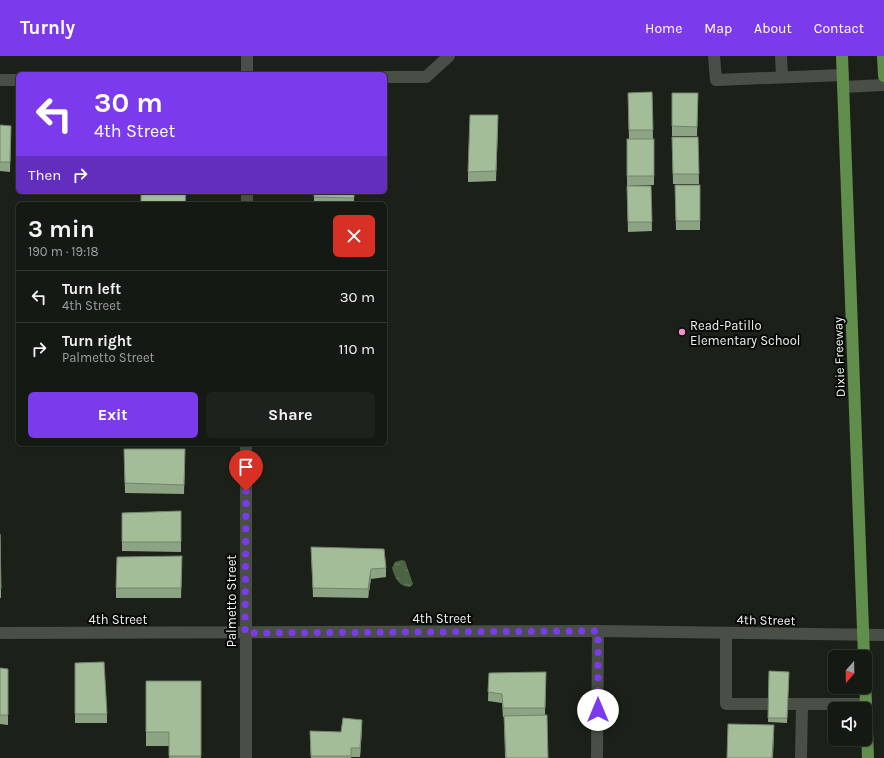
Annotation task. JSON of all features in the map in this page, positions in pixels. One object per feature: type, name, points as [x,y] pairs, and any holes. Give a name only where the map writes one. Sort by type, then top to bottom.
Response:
[{"type":"main road","name":"Dixie Freeway","points":[[842,56],[864,650]]},
{"type":"main road","points":[[883,56],[884,76]]},
{"type":"main road","points":[[868,746],[868,758]]},
{"type":"street","points":[[247,56],[247,72]]},
{"type":"street","points":[[714,56],[716,80],[843,75]]},
{"type":"street","points":[[781,56],[782,77]]},
{"type":"street","points":[[387,77],[426,77],[448,57]]},
{"type":"street","points":[[0,80],[16,80]]},
{"type":"street","points":[[844,87],[884,85]]},
{"type":"street","name":"Palmetto Street","points":[[246,446],[246,758]]},
{"type":"street","points":[[597,758],[598,631]]},
{"type":"street","name":"4th Street","points":[[0,633],[598,631],[864,636],[884,635]]},
{"type":"street","points":[[726,634],[726,704],[828,704]]},
{"type":"street","points":[[801,758],[802,704]]},
{"type":"water","points":[[402,560],[405,561],[413,584],[410,587],[400,584],[392,568],[395,562]]},
{"type":"building","points":[[652,92],[653,130],[629,130],[628,93]]},
{"type":"building","points":[[672,93],[698,93],[697,127],[672,126]]},
{"type":"building","points":[[470,115],[498,115],[496,171],[468,172]]},
{"type":"building","points":[[0,125],[11,126],[10,162],[0,162]]},
{"type":"building","points":[[672,137],[698,137],[699,174],[673,174]]},
{"type":"building","points":[[627,139],[654,139],[654,176],[627,176]]},
{"type":"building","points":[[675,185],[700,185],[700,221],[676,221]]},
{"type":"building","points":[[627,186],[651,186],[652,222],[628,222]]},
{"type":"building","points":[[141,194],[186,194],[185,202],[141,202]]},
{"type":"building","points":[[314,194],[354,194],[354,198],[314,197]]},
{"type":"building","points":[[124,449],[185,449],[184,485],[125,483]]},
{"type":"building","points":[[181,511],[181,542],[122,542],[122,513]]},
{"type":"building","points":[[0,534],[1,589],[0,589]]},
{"type":"building","points":[[311,547],[384,549],[386,568],[371,569],[368,589],[313,588]]},
{"type":"building","points":[[182,556],[181,588],[116,588],[117,557]]},
{"type":"building","points":[[104,662],[107,714],[75,714],[75,663]]},
{"type":"building","points":[[0,668],[8,669],[8,715],[0,715]]},
{"type":"building","points":[[769,671],[789,672],[787,718],[768,718]]},
{"type":"building","points":[[546,672],[545,708],[503,708],[502,694],[488,692],[489,673]]},
{"type":"building","points":[[146,681],[201,681],[201,756],[169,756],[169,732],[146,732]]},
{"type":"building","points":[[547,715],[548,758],[506,758],[504,716]]},
{"type":"building","points":[[343,718],[362,720],[360,748],[351,748],[351,756],[311,756],[310,731],[341,732]]},
{"type":"building","points":[[728,724],[774,725],[772,758],[727,758]]},
{"type":"place","name":"Read-Patillo Elementary School","points":[[682,332]]},
{"type":"route","points":[[246,491],[245,633],[598,631],[598,710]]}]
